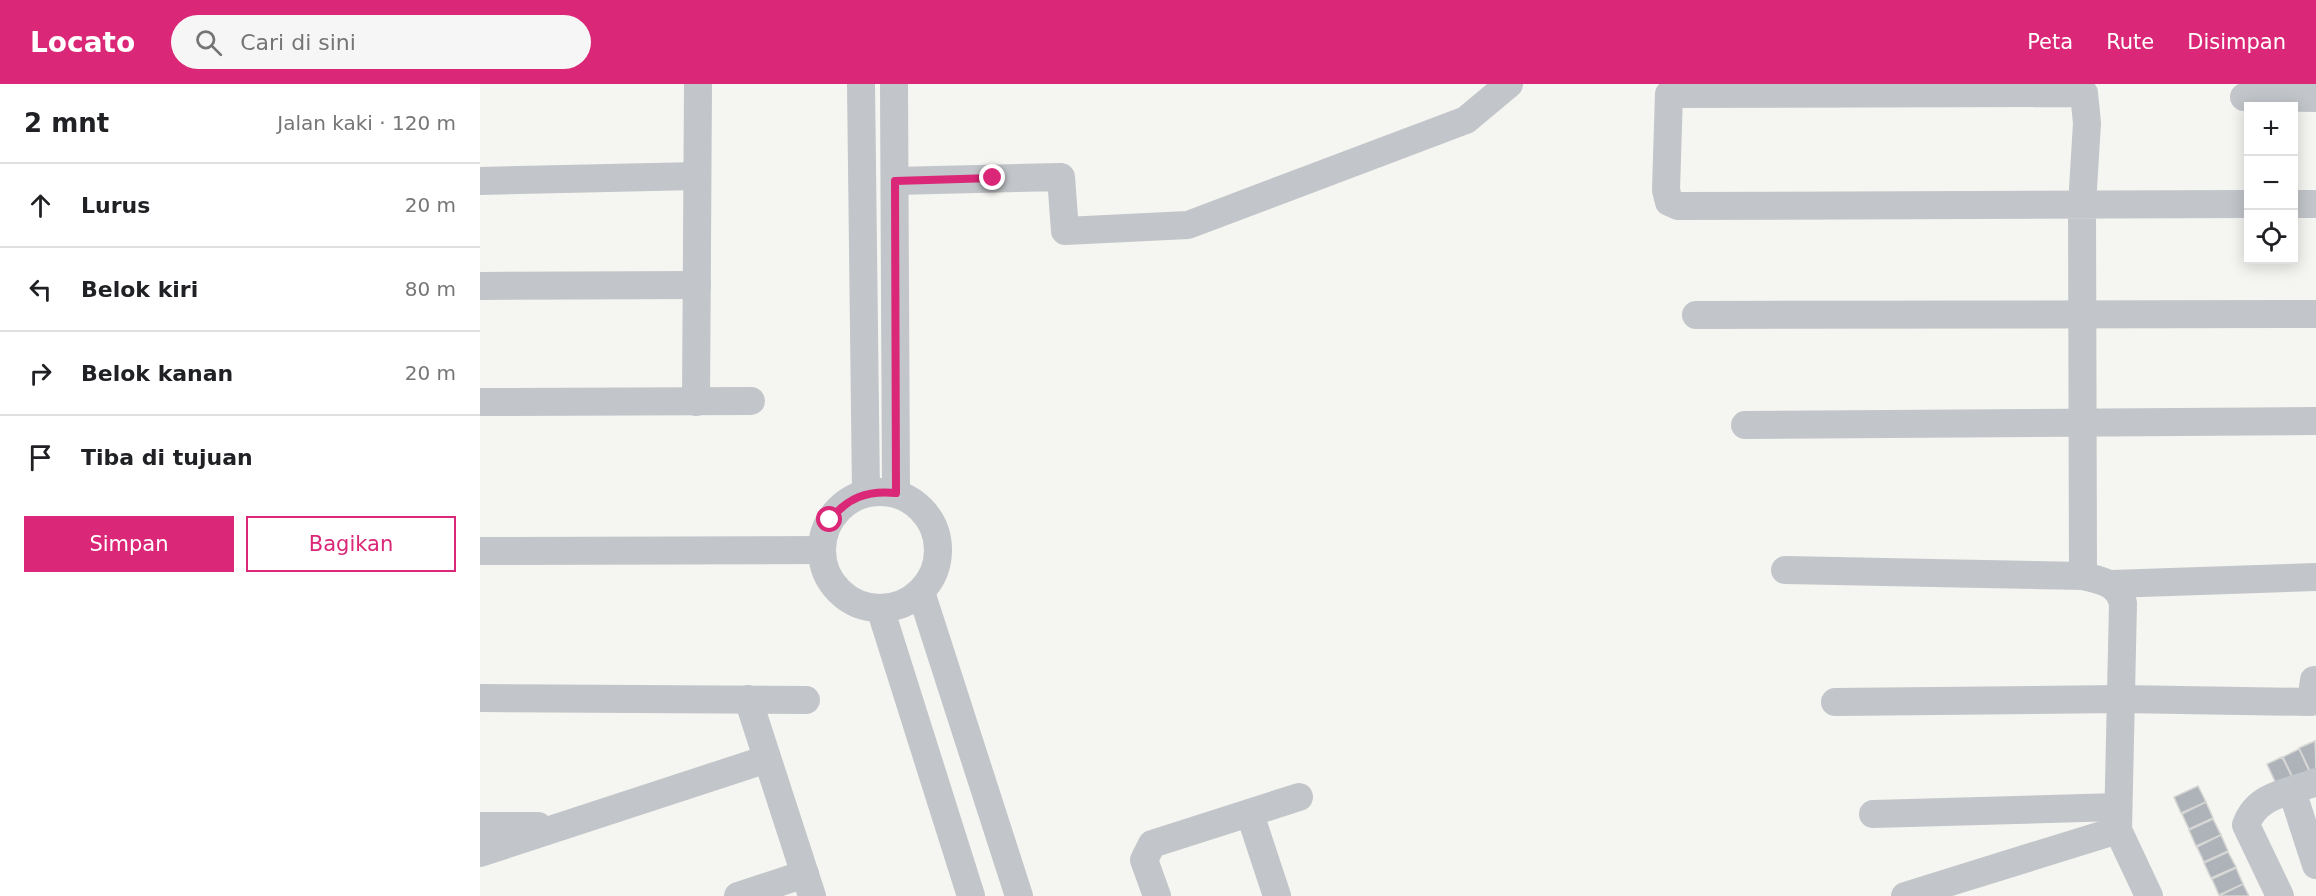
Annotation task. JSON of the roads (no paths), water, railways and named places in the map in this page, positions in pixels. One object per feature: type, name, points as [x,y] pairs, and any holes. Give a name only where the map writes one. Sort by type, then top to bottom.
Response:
[{"type":"street","points":[[696,402],[698,84]]},
{"type":"street","points":[[861,84],[866,494]]},
{"type":"street","points":[[894,84],[896,493]]},
{"type":"street","points":[[895,181],[1061,177],[1065,231],[1188,225],[1466,120],[1509,84]]},
{"type":"street","points":[[2083,576],[2082,205],[2087,123],[2083,88],[1669,89],[1666,190],[1669,202],[1678,206],[2082,205],[2244,204]]},
{"type":"street","points":[[2244,97],[2316,98]]},
{"type":"street","points":[[480,181],[698,176]]},
{"type":"street","points":[[2298,204],[2316,204]]},
{"type":"street","points":[[480,286],[697,285]]},
{"type":"street","points":[[1696,315],[2316,314]]},
{"type":"street","points":[[480,402],[751,401]]},
{"type":"street","points":[[1745,426],[2316,421]]},
{"type":"street","points":[[896,493],[922,509],[937,535],[937,566],[921,592],[895,607],[865,607],[838,591],[823,565],[821,550],[824,535],[839,508],[866,494],[896,493]]},
{"type":"street","points":[[480,551],[821,550]]},
{"type":"street","points":[[1785,570],[2083,576],[2112,584],[2316,577]]},
{"type":"street","points":[[2112,584],[2120,593],[2123,603],[2118,818],[2149,896]]},
{"type":"street","points":[[921,592],[1019,896]]},
{"type":"street","points":[[880,608],[971,896]]},
{"type":"street","points":[[1835,702],[2120,699],[2312,702],[2313,680]]},
{"type":"street","points":[[480,698],[806,700]]},
{"type":"street","points":[[738,896],[808,885],[747,699]]},
{"type":"street","points":[[480,853],[767,759]]},
{"type":"street","points":[[2280,896],[2246,825],[2252,809],[2268,798],[2304,787],[2316,865]]},
{"type":"street","points":[[1157,896],[1144,860],[1152,844],[1299,797]]},
{"type":"street","points":[[1250,814],[1277,896]]},
{"type":"street","points":[[1873,814],[2118,818]]},
{"type":"street","points":[[1905,896],[2118,818]]},
{"type":"street","points":[[480,826],[564,825]]}]
